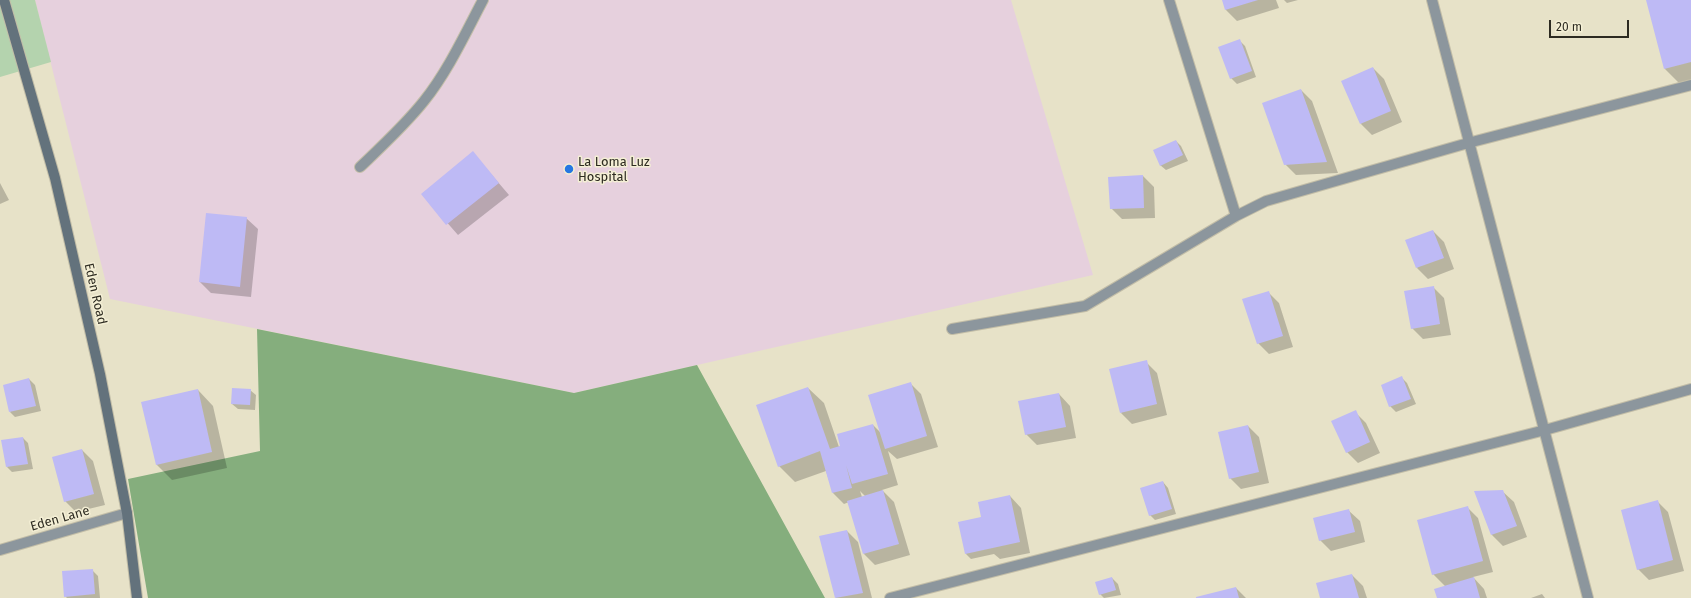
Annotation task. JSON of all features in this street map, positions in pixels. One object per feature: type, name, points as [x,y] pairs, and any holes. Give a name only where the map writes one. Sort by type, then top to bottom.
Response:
[{"type":"street","name":"Eden Road","points":[[4,0],[55,178],[100,374],[127,513],[137,598]]},
{"type":"street","points":[[360,167],[395,133],[425,100],[456,52],[483,0]]},
{"type":"street","points":[[1169,0],[1236,216]]},
{"type":"street","points":[[1432,0],[1468,143],[1545,430],[1588,598]]},
{"type":"street","points":[[952,329],[1085,306],[1236,216],[1266,201],[1468,143],[1691,85]]},
{"type":"street","points":[[890,598],[1545,430],[1691,389]]},
{"type":"street","name":"Eden Lane","points":[[0,550],[127,513]]},
{"type":"shaded area","name":"La Loma Luz Hospital","points":[[35,0],[1011,0],[1093,275],[574,393],[110,299]]},
{"type":"green space","points":[[0,0],[35,0],[51,62],[0,77]]},
{"type":"green space","points":[[257,329],[574,393],[697,365],[825,598],[148,598],[128,479],[260,451]]},
{"type":"building","points":[[1222,0],[1258,0],[1225,10]]},
{"type":"building","points":[[1646,0],[1691,0],[1691,62],[1664,69]]},
{"type":"building","points":[[1240,39],[1252,71],[1230,79],[1218,47]]},
{"type":"building","points":[[1373,67],[1391,111],[1360,124],[1341,81]]},
{"type":"building","points":[[1301,89],[1327,162],[1284,165],[1262,103]]},
{"type":"building","points":[[1176,140],[1183,155],[1160,166],[1153,150]]},
{"type":"building","points":[[473,151],[499,183],[446,225],[421,194]]},
{"type":"building","points":[[1143,175],[1144,208],[1110,209],[1108,177]]},
{"type":"building","points":[[206,213],[247,217],[240,287],[199,282]]},
{"type":"building","points":[[1433,230],[1444,258],[1416,268],[1405,240]]},
{"type":"building","points":[[1434,286],[1440,324],[1411,329],[1404,291]]},
{"type":"building","points":[[1269,291],[1283,336],[1257,344],[1242,299]]},
{"type":"building","points":[[1147,360],[1157,404],[1120,413],[1109,369]]},
{"type":"building","points":[[1402,376],[1411,399],[1389,407],[1381,385]]},
{"type":"building","points":[[29,378],[36,406],[9,412],[3,385]]},
{"type":"building","points":[[911,382],[927,436],[885,449],[868,395]]},
{"type":"building","points":[[808,387],[830,449],[840,446],[837,434],[873,424],[888,474],[852,484],[846,465],[852,488],[832,493],[820,451],[778,467],[756,405]]},
{"type":"building","points":[[232,388],[251,389],[250,405],[231,404]]},
{"type":"building","points":[[198,389],[212,452],[156,465],[141,402]]},
{"type":"building","points":[[1059,393],[1066,427],[1025,435],[1018,401]]},
{"type":"building","points":[[1356,410],[1370,442],[1346,453],[1331,421]]},
{"type":"building","points":[[1248,425],[1259,472],[1229,479],[1218,432]]},
{"type":"building","points":[[23,437],[28,464],[6,467],[1,440]]},
{"type":"building","points":[[82,449],[94,494],[64,502],[52,457]]},
{"type":"building","points":[[1163,481],[1172,509],[1149,516],[1140,488]]},
{"type":"building","points":[[883,490],[899,544],[863,554],[847,501]]},
{"type":"building","points":[[1503,490],[1517,526],[1491,535],[1474,491]]},
{"type":"building","points":[[1010,495],[1020,542],[965,554],[958,522],[981,517],[978,502]]},
{"type":"building","points":[[1658,500],[1673,560],[1637,570],[1621,510]]},
{"type":"building","points":[[1468,506],[1483,561],[1432,575],[1417,520]]},
{"type":"building","points":[[1349,509],[1355,532],[1319,541],[1313,518]]},
{"type":"building","points":[[847,530],[863,593],[835,598],[819,536]]},
{"type":"building","points":[[93,569],[95,594],[64,597],[62,571]]},
{"type":"building","points":[[1352,574],[1359,598],[1320,598],[1316,583]]},
{"type":"building","points":[[1112,577],[1116,590],[1099,595],[1095,582]]},
{"type":"building","points":[[1474,577],[1480,598],[1437,598],[1434,589]]},
{"type":"building","points":[[1236,587],[1239,598],[1196,598],[1196,597]]},
{"type":"place","name":"La Loma Luz Hospital","points":[[569,169]]}]
